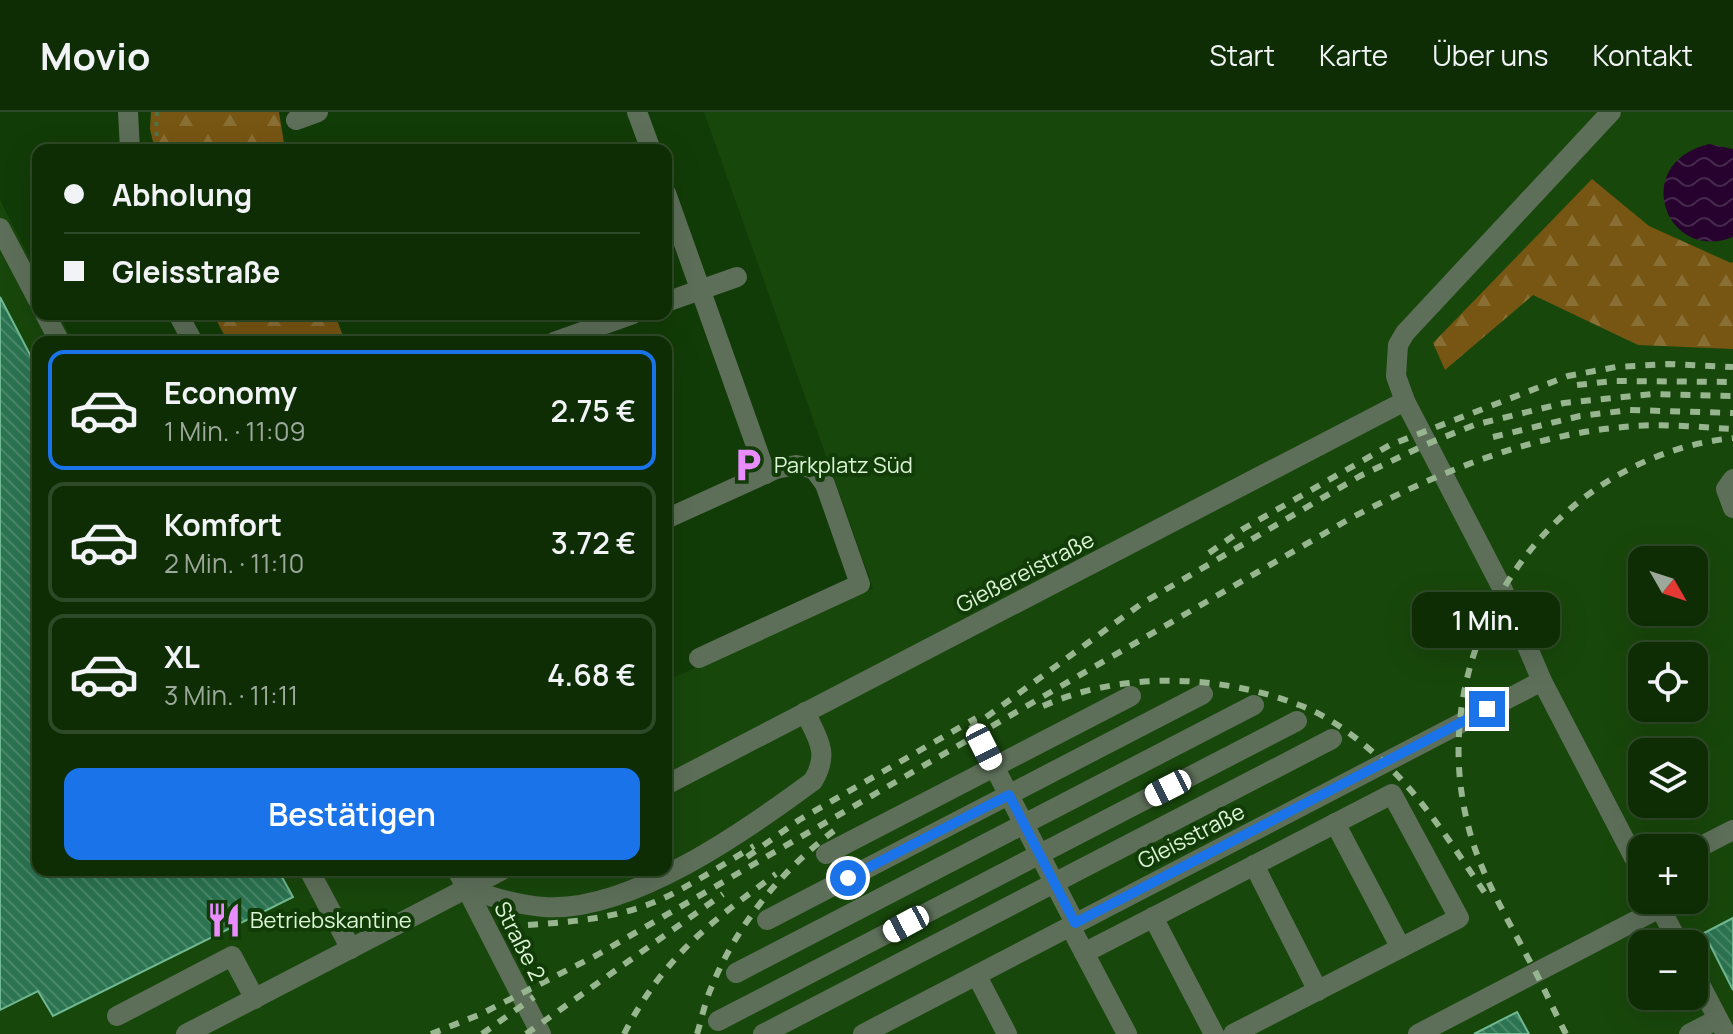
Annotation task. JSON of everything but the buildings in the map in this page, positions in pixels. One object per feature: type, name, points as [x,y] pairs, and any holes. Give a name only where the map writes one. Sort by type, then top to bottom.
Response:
[{"type":"street","points":[[128,112],[130,144]]},
{"type":"street","points":[[296,120],[318,112]]},
{"type":"street","points":[[637,112],[649,144]]},
{"type":"street","points":[[1605,114],[1405,333],[1398,345],[1396,376],[1405,401],[1502,588],[1542,681],[1628,846]]},
{"type":"street","points":[[672,210],[766,474]]},
{"type":"street","points":[[0,228],[32,289]]},
{"type":"street","points":[[672,300],[737,277]]},
{"type":"street","points":[[571,336],[616,320]]},
{"type":"street","name":"Gießereistraße","points":[[672,782],[1405,401]]},
{"type":"street","points":[[672,516],[766,474],[796,465],[814,469],[825,484],[860,584],[699,658]]},
{"type":"street","points":[[1733,479],[1726,489],[1733,508]]},
{"type":"street","name":"Gleisstraße","points":[[863,1034],[1542,681]]},
{"type":"street","points":[[767,920],[1203,694]]},
{"type":"street","points":[[826,854],[1131,696]]},
{"type":"street","points":[[736,973],[1254,705]]},
{"type":"street","points":[[672,870],[696,858],[813,781],[823,757],[821,745],[805,712]]},
{"type":"street","points":[[718,1021],[1297,721]]},
{"type":"street","points":[[763,1034],[1332,739]]},
{"type":"street","points":[[984,747],[1127,1034]]},
{"type":"street","points":[[1084,953],[1392,794],[1459,918],[1233,1034]]},
{"type":"street","points":[[1335,823],[1401,948]]},
{"type":"street","points":[[1708,843],[1733,830]]},
{"type":"street","points":[[1254,865],[1318,991]]},
{"type":"street","points":[[312,876],[351,949]]},
{"type":"street","points":[[186,1034],[351,949],[462,879],[507,903],[548,908],[630,892],[661,876]]},
{"type":"street","name":"Straße 2","points":[[462,879],[541,1034]]},
{"type":"street","points":[[1418,1034],[1640,914]]},
{"type":"street","points":[[1153,917],[1214,1034]]},
{"type":"street","points":[[117,1016],[232,956],[255,999]]},
{"type":"street","points":[[977,976],[1007,1034]]},
{"type":"street","points":[[1689,1034],[1722,1026],[1708,1000]]},
{"type":"path","points":[[157,112],[159,144]]},
{"type":"shaded area","points":[[704,112],[1733,112],[1733,1034],[0,1034],[0,200],[32,262],[32,320],[62,320],[70,336],[32,336],[32,876],[672,876],[672,678],[873,588]]},
{"type":"green space","points":[[151,112],[279,112],[284,144],[154,144]]},
{"type":"green space","points":[[1592,179],[1649,226],[1733,262],[1733,349],[1638,345],[1533,295],[1445,370],[1433,343]]},
{"type":"green space","points":[[216,320],[337,320],[343,336],[225,336]]},
{"type":"water","points":[[1709,144],[1733,149],[1733,237],[1710,242],[1690,237],[1675,225],[1666,208],[1664,189],[1669,171],[1684,155]]},
{"type":"railway","points":[[1209,553],[1243,529],[1390,445],[1568,376],[1616,367],[1668,364],[1733,367]]},
{"type":"railway","points":[[1577,385],[1613,381],[1733,382]]},
{"type":"railway","points":[[970,729],[1141,604],[1360,476],[1427,444],[1474,425],[1564,403],[1652,394],[1733,396]]},
{"type":"railway","points":[[1493,437],[1580,416],[1630,410],[1733,413]]},
{"type":"railway","points":[[431,1034],[481,1014],[597,955],[1351,518],[1416,486],[1482,459],[1587,432],[1650,425],[1733,429]]},
{"type":"railway","points":[[1566,1034],[1493,891],[1472,839],[1459,755],[1465,689],[1484,627],[1515,570],[1557,521],[1608,481],[1667,453],[1733,438]]},
{"type":"railway","points":[[1043,706],[1105,687],[1171,681],[1236,687],[1311,710],[1355,738],[1400,778],[1438,825],[1485,893]]},
{"type":"railway","points":[[747,857],[799,820],[976,718]]},
{"type":"railway","points":[[697,1034],[705,1004],[722,963],[749,919],[799,860],[839,827]]},
{"type":"railway","points":[[528,925],[596,918],[629,911],[662,899],[754,846]]},
{"type":"railway","points":[[624,1034],[655,984],[690,944],[729,909],[776,874]]},
{"type":"railway","points":[[526,1034],[723,894]]},
{"type":"railway","points":[[482,1034],[534,997]]},
{"type":"place","name":"Parkplatz Süd","points":[[748,465]]},
{"type":"place","name":"Betriebskantine","points":[[224,920]]},
{"type":"route","points":[[848,878],[1009,795],[1075,923],[1487,709]]}]
